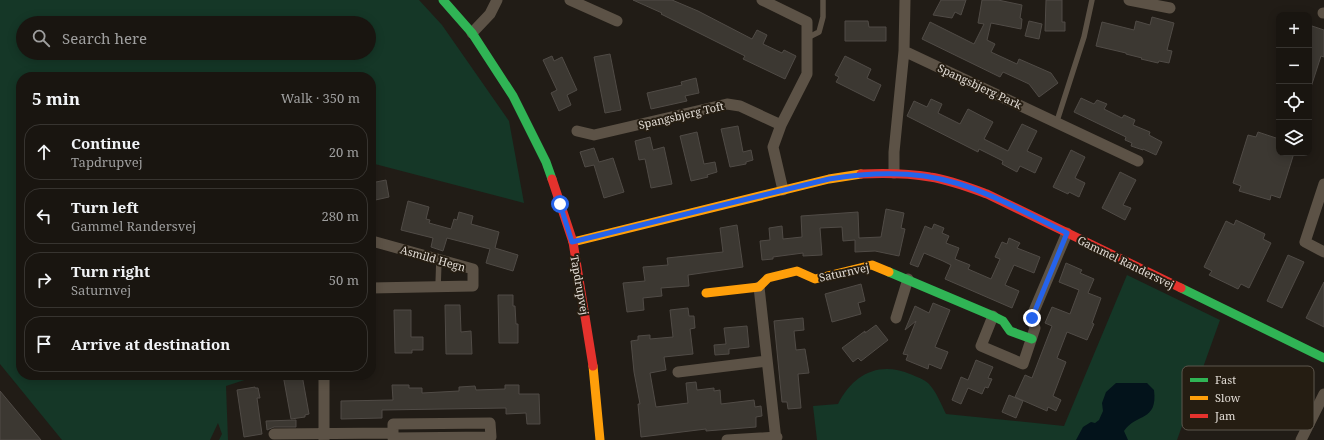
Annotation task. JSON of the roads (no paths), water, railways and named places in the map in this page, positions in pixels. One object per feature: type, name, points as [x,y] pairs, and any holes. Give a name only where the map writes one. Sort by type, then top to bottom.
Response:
[{"type":"street","name":"Tapdrupvej","points":[[443,0],[472,33],[514,96],[546,162],[572,242],[584,307],[600,440]]},
{"type":"street","points":[[472,33],[490,14],[497,0]]},
{"type":"street","points":[[570,0],[617,21]]},
{"type":"street","points":[[762,0],[807,22],[807,74],[781,125],[773,147],[783,190]]},
{"type":"street","points":[[894,173],[894,152],[904,50],[905,0]]},
{"type":"street","points":[[1129,0],[1170,8]]},
{"type":"street","name":"Spangsbjerg Park","points":[[904,50],[1057,121],[1138,161]]},
{"type":"street","name":"Spangsbjerg Toft","points":[[577,130],[594,135],[727,104],[740,106],[781,125]]},
{"type":"street","name":"Gammel Randersvej","points":[[572,242],[829,179],[852,175],[894,173],[931,177],[956,183],[987,194],[1324,358]]},
{"type":"street","points":[[1324,184],[1305,242],[1324,252]]},
{"type":"street","points":[[993,316],[981,346],[1023,364],[1035,328],[1032,318],[1067,233]]},
{"type":"street","name":"Asmild Hegn","points":[[376,242],[474,269],[473,286],[376,288]]},
{"type":"street","name":"Saturnvej","points":[[706,293],[760,287],[768,278],[797,271],[815,279],[872,265],[993,316],[1003,321],[1010,331],[1032,339]]},
{"type":"street","points":[[896,318],[908,279]]},
{"type":"street","points":[[727,440],[777,438],[767,361],[760,287]]},
{"type":"street","points":[[678,372],[767,361]]},
{"type":"street","points":[[324,380],[324,437]]},
{"type":"street","points":[[1314,415],[1324,396]]},
{"type":"street","points":[[490,423],[491,437],[393,438],[393,433],[393,424],[490,423]]},
{"type":"street","points":[[1301,440],[1306,430]]},
{"type":"street","points":[[274,434],[324,437],[393,433]]},
{"type":"lane","points":[[807,38],[819,32],[823,17],[823,0]]},
{"type":"lane","points":[[1057,121],[1084,37],[1092,0]]},
{"type":"lane","points":[[438,287],[439,259]]}]
